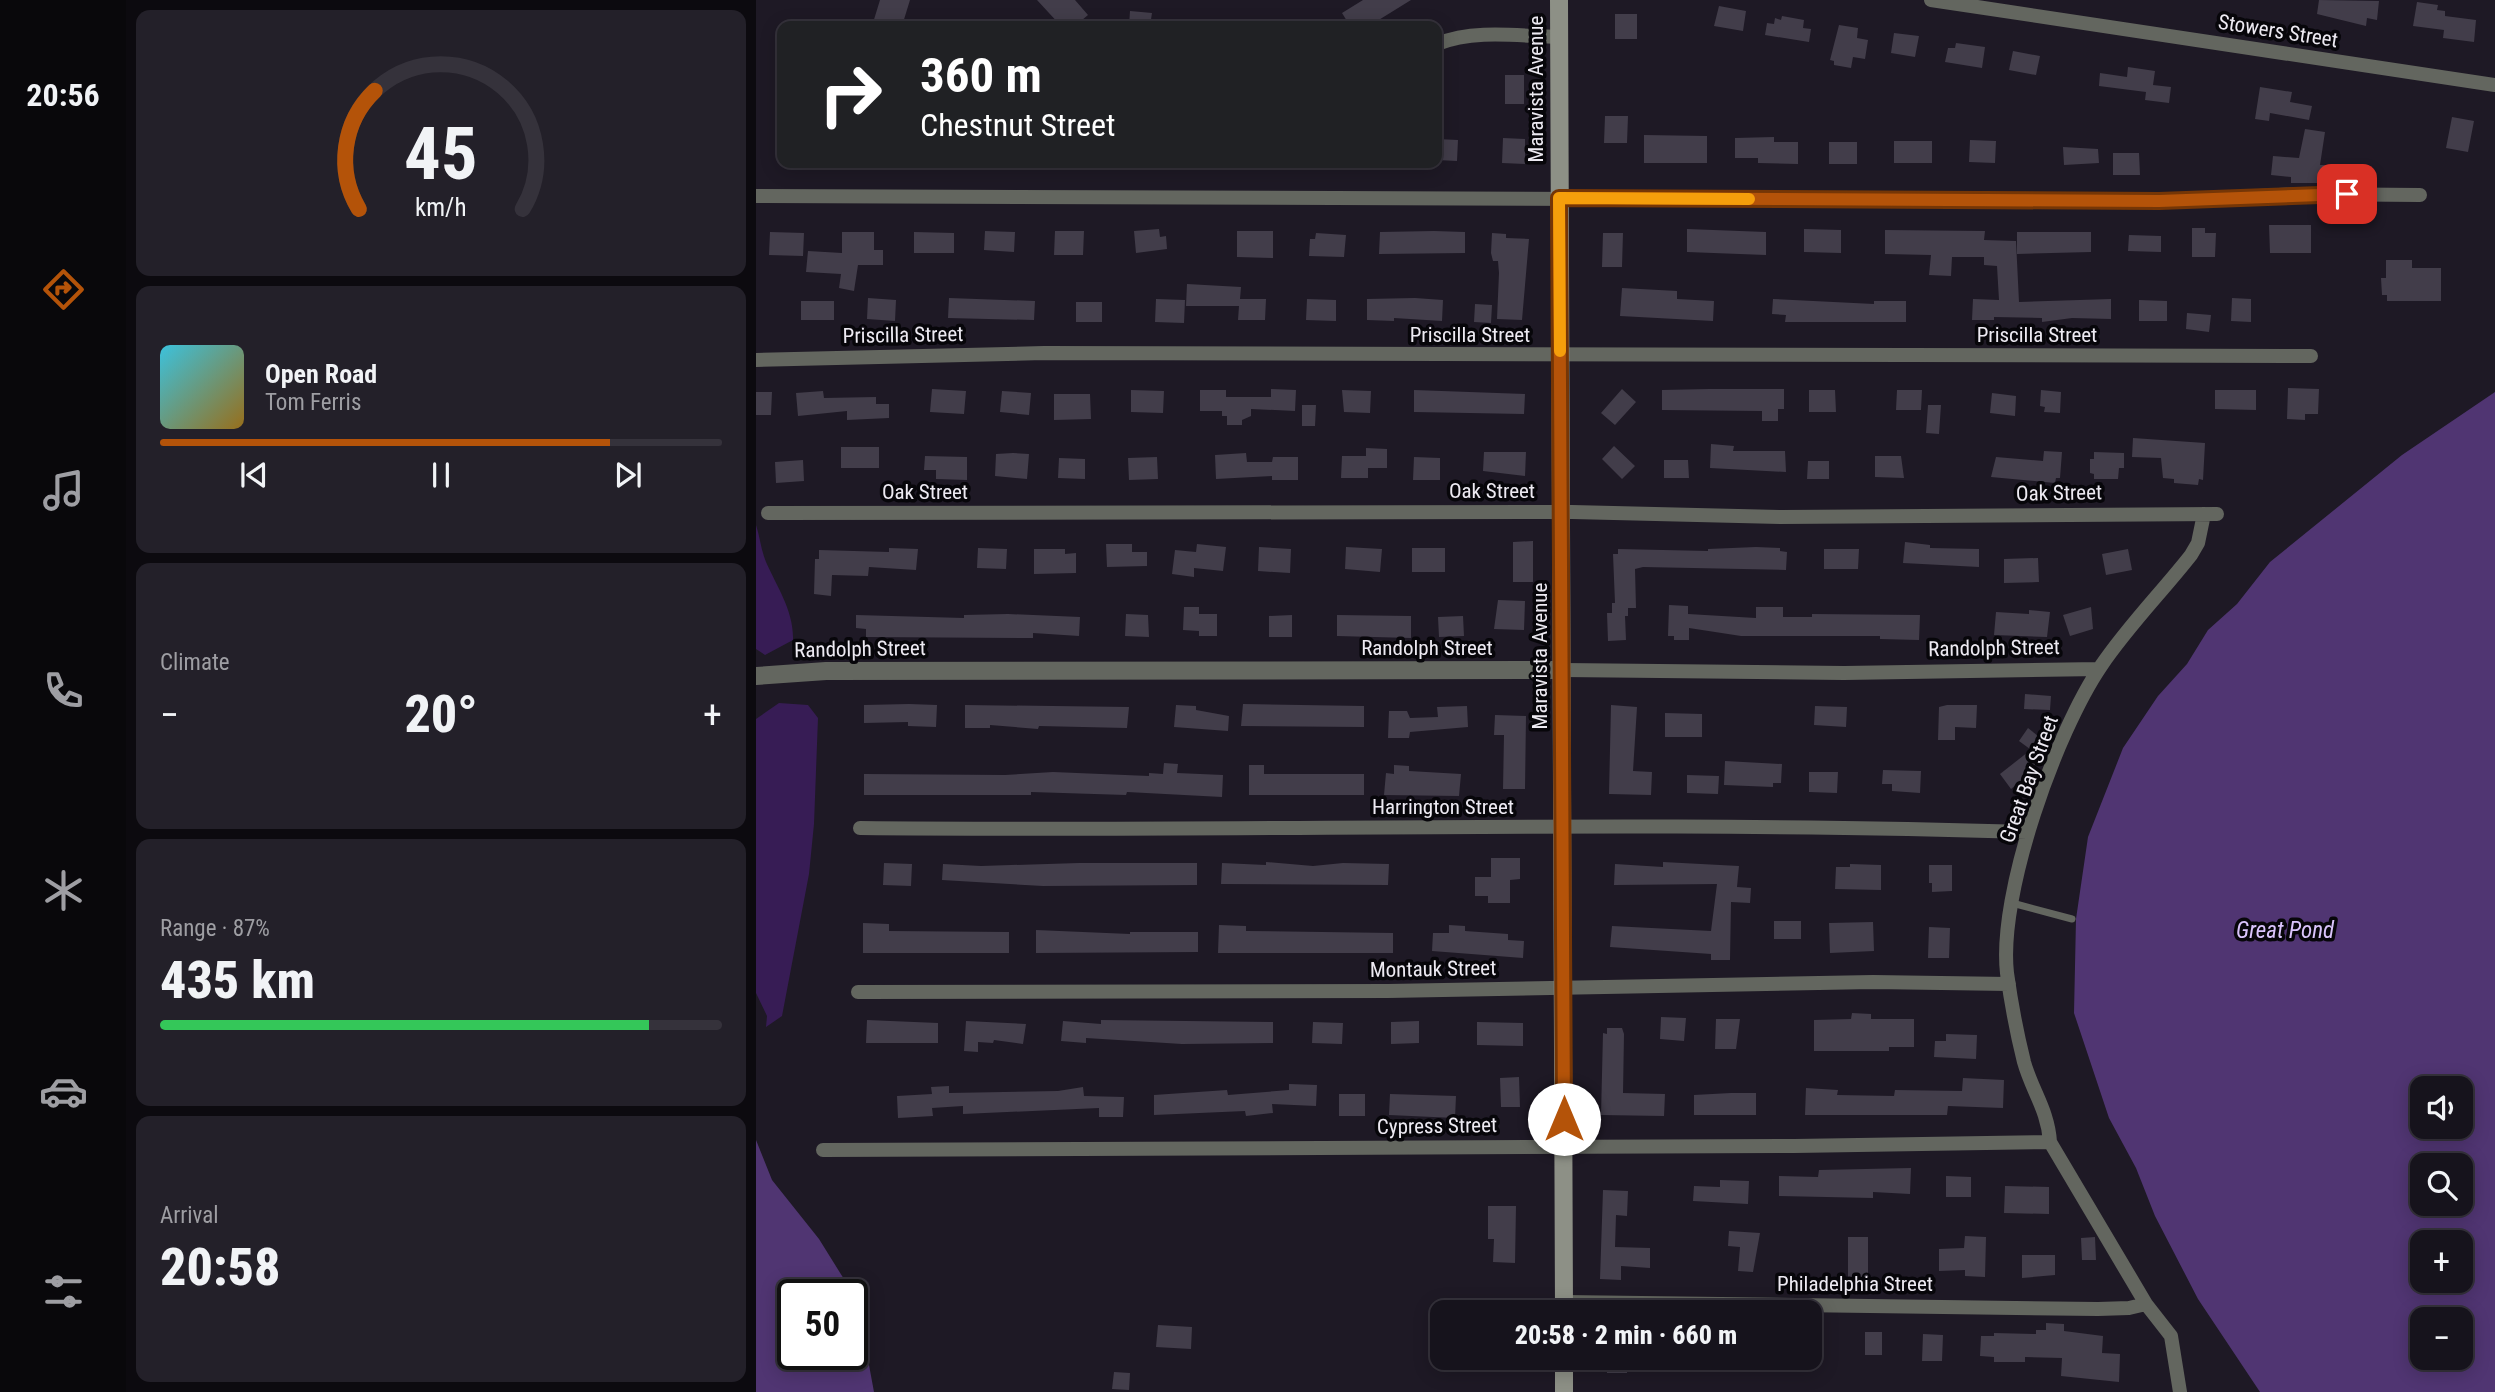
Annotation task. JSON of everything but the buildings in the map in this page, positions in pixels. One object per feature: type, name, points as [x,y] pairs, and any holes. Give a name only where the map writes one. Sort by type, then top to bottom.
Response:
[{"type":"main road","name":"Maravista Avenue","points":[[1559,0],[1564,1300]]},
{"type":"main road","points":[[1564,1370],[1564,1392]]},
{"type":"street","name":"Stowers Street","points":[[1931,0],[2495,85]]},
{"type":"street","points":[[1442,42],[1454,37],[1477,35],[1558,37]]},
{"type":"street","points":[[756,196],[2159,201],[2300,194],[2420,195]]},
{"type":"street","name":"Priscilla Street","points":[[756,360],[1044,353],[1560,357],[2311,356]]},
{"type":"street","name":"Oak Street","points":[[768,513],[1561,513],[1781,517],[2210,514]]},
{"type":"street","name":"Great Bay Street","points":[[2180,1392],[2171,1336],[2146,1304],[2050,1142],[2049,1119],[2025,1063],[2006,959],[2012,903],[2027,832],[2070,724],[2099,669],[2191,555],[2210,514]]},
{"type":"street","name":"Randolph Street","points":[[756,676],[826,670],[1563,670],[1844,673],[2099,669]]},
{"type":"street","name":"Harrington Street","points":[[860,828],[1137,831],[1563,827],[2027,832]]},
{"type":"street","name":"Montauk Street","points":[[858,992],[1564,989],[1873,982],[2009,984]]},
{"type":"street","name":"Cypress Street","points":[[823,1150],[1794,1146],[2050,1142]]},
{"type":"street","name":"Philadelphia Street","points":[[1822,1308],[2098,1309],[2129,1308],[2146,1304]]},
{"type":"lane","points":[[2012,903],[2072,919]]},
{"type":"shaded area","name":"Great Pond","points":[[2495,392],[2495,1392],[2260,1392],[2198,1299],[2155,1216],[2136,1168],[2109,1118],[2074,1013],[2076,919],[2088,837],[2123,748],[2158,696],[2187,664],[2208,630],[2237,604],[2270,562],[2402,455]]},
{"type":"shaded area","points":[[756,525],[764,557],[784,600],[793,629],[793,640],[765,655],[756,649]]},
{"type":"shaded area","points":[[779,703],[808,705],[818,718],[814,824],[809,874],[782,1016],[766,1027],[767,1016],[756,993],[756,719]]},
{"type":"shaded area","points":[[756,1140],[772,1180],[819,1239],[844,1279],[777,1279],[777,1370],[868,1370],[868,1360],[874,1392],[756,1392]]},
{"type":"slow traffic","points":[[1560,351],[1559,198],[1749,199]]},
{"type":"route","points":[[1564,1119],[1559,198],[2159,201],[2347,194]]}]
